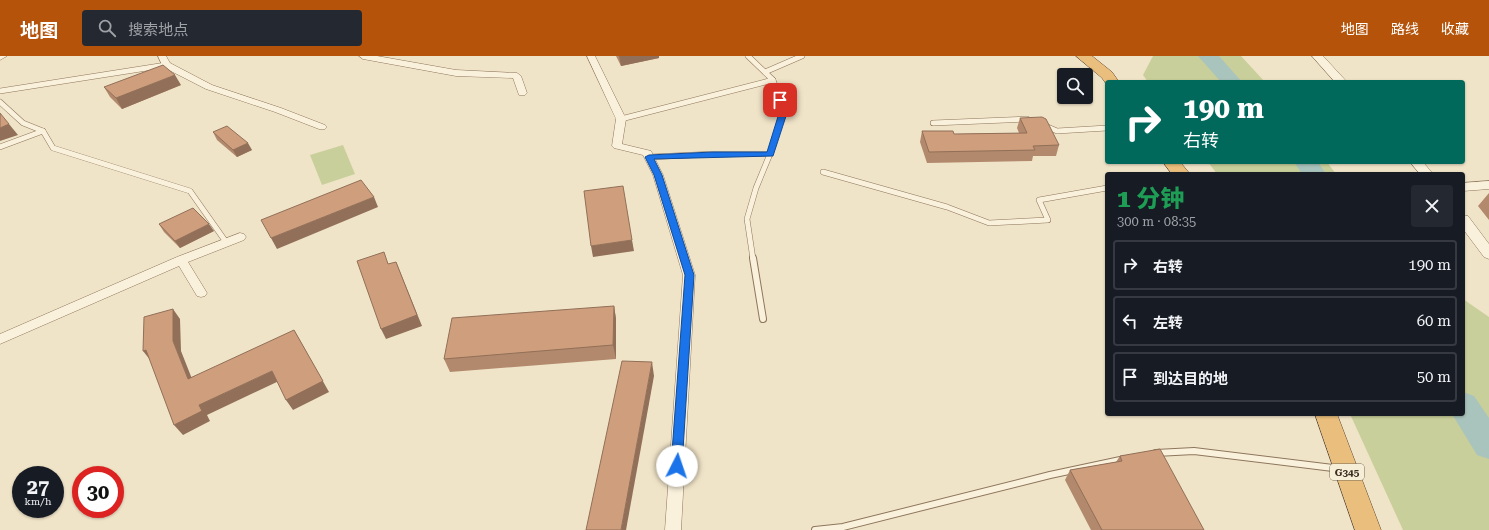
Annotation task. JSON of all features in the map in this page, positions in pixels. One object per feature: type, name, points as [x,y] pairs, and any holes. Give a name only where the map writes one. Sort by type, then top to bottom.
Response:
[{"type":"highway","points":[[1082,56],[1107,75],[1111,80]]},
{"type":"highway","points":[[1173,164],[1179,172]]},
{"type":"highway","name":"G345","points":[[1327,416],[1368,530]]},
{"type":"street","points":[[363,56],[456,73],[517,76],[522,93]]},
{"type":"street","points":[[591,56],[620,118],[616,146],[647,153],[658,175],[689,275],[673,530]]},
{"type":"street","points":[[1317,56],[1339,80]]},
{"type":"street","points":[[164,61],[209,87],[278,110],[322,128]]},
{"type":"street","points":[[1418,164],[1425,172]]},
{"type":"street","points":[[1465,186],[1489,185]]},
{"type":"street","points":[[1465,222],[1489,254]]},
{"type":"street","points":[[0,339],[181,260],[240,237]]},
{"type":"street","points":[[181,260],[201,293]]},
{"type":"lane","points":[[748,56],[773,80],[784,110],[770,154],[756,188],[748,219],[763,319]]},
{"type":"lane","points":[[765,72],[802,56]]},
{"type":"lane","points":[[0,91],[164,61]]},
{"type":"lane","points":[[620,118],[773,80]]},
{"type":"lane","points":[[0,102],[23,123],[43,131],[53,148],[190,191],[226,242]]},
{"type":"lane","points":[[933,124],[1028,119],[1033,121]]},
{"type":"lane","points":[[1039,124],[1057,131],[1105,128]]},
{"type":"lane","points":[[0,147],[43,131]]},
{"type":"lane","points":[[649,157],[713,154],[770,154]]},
{"type":"lane","points":[[823,172],[947,207],[989,223],[1048,220],[1039,200],[1105,188]]},
{"type":"lane","points":[[1149,454],[1194,451],[1346,469]]},
{"type":"lane","points":[[815,530],[843,527],[1050,475],[1134,457]]},
{"type":"green space","points":[[1153,56],[1241,56],[1263,80],[1147,80],[1143,75]]},
{"type":"green space","points":[[343,145],[355,174],[322,185],[310,155]]},
{"type":"green space","points":[[1210,164],[1328,164],[1334,172],[1216,172]]},
{"type":"green space","points":[[1465,300],[1489,317],[1489,530],[1403,530],[1351,416],[1465,416]]},
{"type":"building","points":[[163,65],[175,75],[116,98],[104,87]]},
{"type":"building","points":[[0,113],[9,124],[0,128]]},
{"type":"building","points":[[1042,117],[1046,119],[1059,145],[1033,146],[1035,150],[929,152],[922,131],[953,131],[954,134],[1027,133],[1020,118]]},
{"type":"building","points":[[227,126],[248,143],[233,150],[213,132]]},
{"type":"building","points":[[361,180],[374,197],[271,238],[261,220]]},
{"type":"building","points":[[623,186],[632,240],[591,246],[584,191]]},
{"type":"building","points":[[193,208],[209,224],[175,241],[159,224]]},
{"type":"building","points":[[384,252],[388,264],[396,262],[417,315],[381,329],[357,261]]},
{"type":"building","points":[[614,306],[613,345],[444,359],[452,318]]},
{"type":"building","points":[[173,309],[173,341],[188,379],[294,330],[323,381],[286,400],[272,371],[199,405],[202,411],[174,425],[146,350],[143,351],[144,317]]},
{"type":"building","points":[[622,361],[652,362],[621,530],[586,530]]},
{"type":"building","points":[[1160,449],[1204,530],[1102,530],[1070,470],[1122,461],[1120,456]]},
{"type":"waterway","points":[[1208,56],[1230,80]]},
{"type":"waterway","points":[[1307,164],[1313,172]]},
{"type":"waterway","points":[[1465,408],[1489,445]]},
{"type":"route","points":[[677,466],[689,275],[658,175],[649,157],[713,154],[770,154],[784,110],[780,100]]}]
